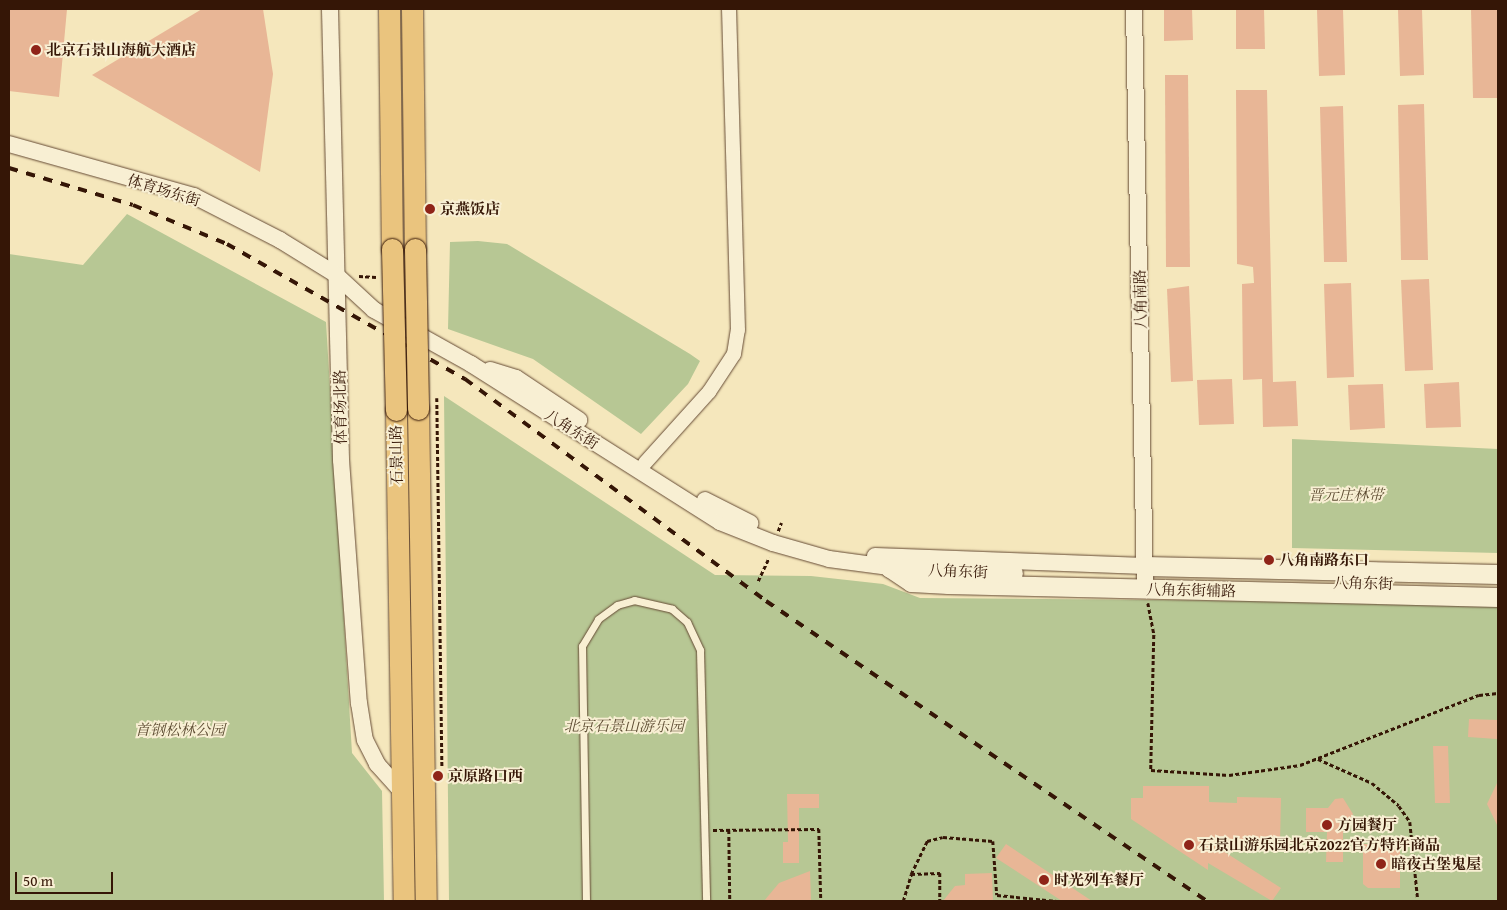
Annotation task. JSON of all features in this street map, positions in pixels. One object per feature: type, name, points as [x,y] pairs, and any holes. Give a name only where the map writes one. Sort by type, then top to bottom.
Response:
[{"type":"main road","name":"石景山路","points":[[389,9],[404,901]]},
{"type":"main road","name":"石景山路","points":[[412,9],[426,901]]},
{"type":"main road","name":"八角东街","points":[[889,567],[1145,577],[1498,586]]},
{"type":"main road","name":"八角东街","points":[[1145,577],[1498,574]]},
{"type":"main road","name":"八角东街辅路","points":[[1145,577],[1498,598]]},
{"type":"street","name":"体育场北路","points":[[330,9],[343,274],[341,460],[359,703],[365,740],[377,764],[402,792]]},
{"type":"street","points":[[645,463],[709,392],[734,354],[738,330],[729,9]]},
{"type":"street","name":"八角南路","points":[[1134,9],[1145,577]]},
{"type":"street","name":"体育场东街","points":[[9,144],[194,196],[343,274]]},
{"type":"street","name":"八角东街","points":[[343,274],[374,310],[470,364],[720,522],[773,543],[830,559],[889,567]]},
{"type":"street","name":"八角东街","points":[[470,364],[516,378],[645,463],[721,510],[777,534],[851,553],[901,559],[1145,577]]},
{"type":"lane","points":[[586,901],[580,662],[588,631],[617,605],[634,600],[664,605],[687,622],[696,637],[700,650],[706,901]]},
{"type":"path","points":[[343,274],[380,278]]},
{"type":"path","points":[[437,398],[442,773]]},
{"type":"path","points":[[758,581],[769,558]]},
{"type":"path","points":[[1145,577],[1154,635],[1151,770],[1229,775],[1300,765],[1479,695],[1498,693]]},
{"type":"path","points":[[1318,759],[1372,783],[1399,806],[1410,822],[1418,901]]},
{"type":"path","points":[[704,830],[819,829],[821,901]]},
{"type":"path","points":[[729,830],[730,901]]},
{"type":"path","points":[[903,901],[911,874],[927,841],[943,837],[993,841],[997,895],[1056,901]]},
{"type":"path","points":[[911,874],[940,873],[940,901]]},
{"type":"green space","name":"首钢松林公园","points":[[127,214],[326,322],[352,753],[382,791],[384,901],[9,901],[9,254],[83,265]]},
{"type":"green space","points":[[478,241],[507,244],[690,354],[700,361],[688,384],[641,434],[533,359],[448,329],[450,242]]},
{"type":"green space","name":"北京石景山游乐园","points":[[444,396],[715,575],[811,576],[883,584],[920,598],[1498,603],[1498,901],[449,901]]},
{"type":"green space","name":"晋元庄林带","points":[[1292,439],[1498,449],[1498,553],[1292,548]]},
{"type":"building","name":"北京石景山海航大酒店","points":[[9,9],[67,9],[59,97],[9,91]]},
{"type":"building","points":[[202,9],[263,9],[273,74],[260,172],[92,75]]},
{"type":"building","points":[[1164,9],[1192,9],[1193,40],[1164,41]]},
{"type":"building","points":[[1236,9],[1264,9],[1265,49],[1236,49]]},
{"type":"building","points":[[1317,9],[1343,9],[1345,75],[1319,76]]},
{"type":"building","points":[[1398,9],[1422,9],[1424,75],[1400,76]]},
{"type":"building","points":[[1471,9],[1498,9],[1498,98],[1473,98]]},
{"type":"building","points":[[1165,75],[1188,75],[1190,267],[1166,267]]},
{"type":"building","points":[[1236,90],[1267,90],[1273,382],[1296,381],[1298,426],[1263,427],[1262,379],[1243,380],[1242,284],[1254,283],[1253,267],[1237,264]]},
{"type":"building","points":[[1424,104],[1428,260],[1401,260],[1398,105]]},
{"type":"building","points":[[1343,106],[1347,262],[1324,262],[1320,107]]},
{"type":"building","points":[[1429,279],[1433,370],[1405,371],[1401,280]]},
{"type":"building","points":[[1351,283],[1354,377],[1327,378],[1324,284]]},
{"type":"building","points":[[1189,286],[1193,381],[1171,382],[1167,289]]},
{"type":"building","points":[[1232,379],[1234,424],[1199,425],[1197,380]]},
{"type":"building","points":[[1459,382],[1461,427],[1426,428],[1424,384]]},
{"type":"building","points":[[1383,384],[1385,428],[1350,430],[1348,385]]},
{"type":"building","points":[[1469,719],[1498,720],[1497,739],[1468,737]]},
{"type":"building","points":[[1433,746],[1448,746],[1450,803],[1435,803]]},
{"type":"building","points":[[1498,781],[1498,827],[1487,804]]},
{"type":"building","points":[[1143,786],[1209,786],[1209,802],[1237,803],[1237,797],[1281,798],[1280,843],[1209,842],[1281,888],[1272,901],[1208,863],[1208,870],[1131,819],[1131,798],[1143,798]]},
{"type":"building","points":[[787,794],[819,794],[819,808],[799,808],[799,863],[783,863],[783,842],[788,842]]},
{"type":"building","name":"方园餐厅","points":[[1343,798],[1353,814],[1343,831],[1343,862],[1326,862],[1327,832],[1306,832],[1306,808],[1328,808],[1335,799]]},
{"type":"building","name":"时光列车餐厅","points":[[1006,844],[1092,901],[1062,901],[996,858]]},
{"type":"building","name":"暗夜古堡鬼屋","points":[[1363,844],[1400,844],[1400,888],[1368,888],[1363,884]]},
{"type":"building","points":[[810,871],[811,901],[764,901],[779,883]]},
{"type":"building","points":[[992,873],[993,901],[943,901],[955,886],[965,885],[965,874]]},
{"type":"railway","points":[[9,168],[133,205],[227,244],[465,379],[766,601],[1207,901]]},
{"type":"place","name":"北京石景山海航大酒店","points":[[36,50]]},
{"type":"place","name":"京燕饭店","points":[[430,209]]},
{"type":"place","name":"八角南路东口","points":[[1269,560]]},
{"type":"place","name":"京原路口西","points":[[438,776]]},
{"type":"place","name":"方园餐厅","points":[[1327,825]]},
{"type":"place","name":"石景山游乐园北京2022官方特许商品","points":[[1189,845]]},
{"type":"place","name":"暗夜古堡鬼屋","points":[[1381,864]]},
{"type":"place","name":"时光列车餐厅","points":[[1044,880]]}]
